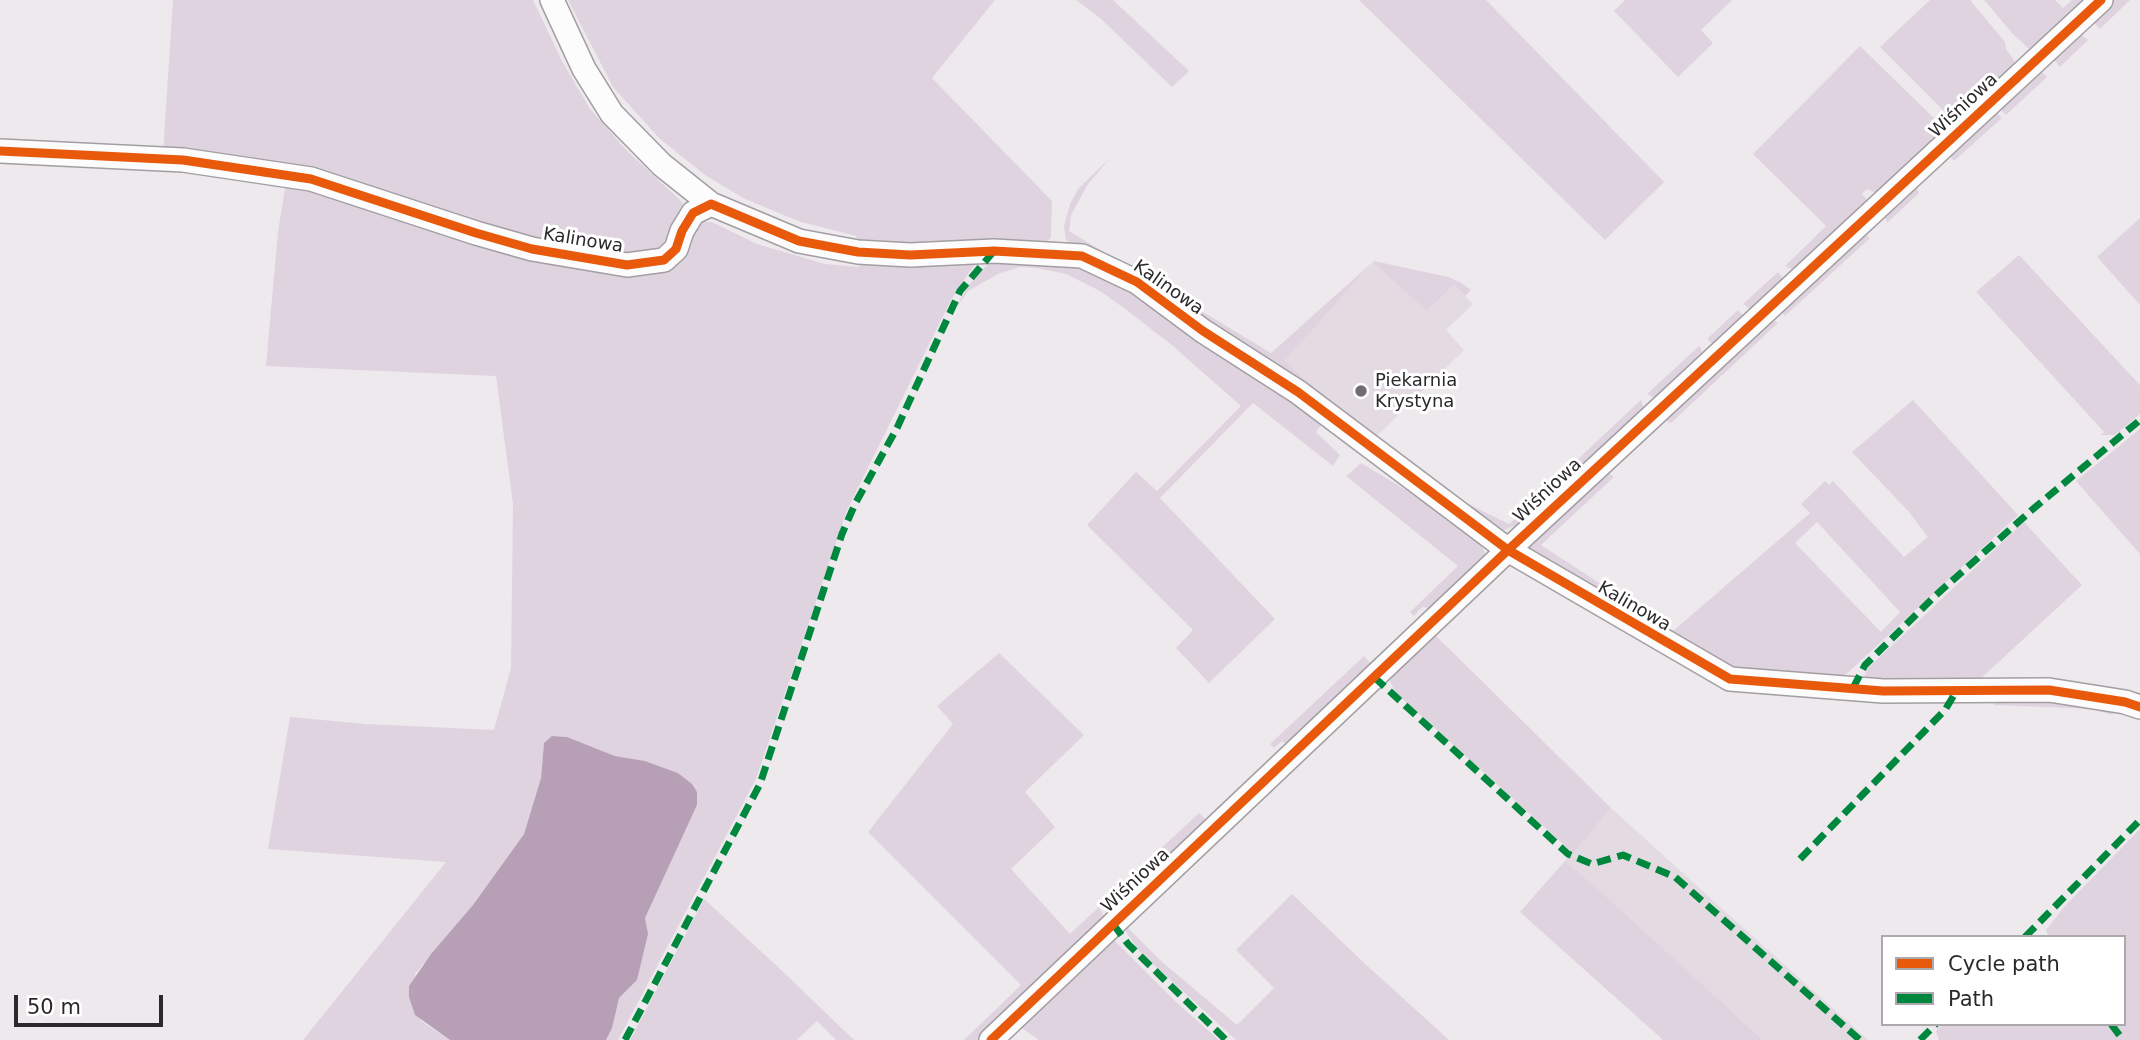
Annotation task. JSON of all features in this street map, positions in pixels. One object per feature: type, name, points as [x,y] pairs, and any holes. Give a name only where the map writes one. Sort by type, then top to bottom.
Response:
[{"type":"street","points":[[552,0],[584,69],[612,114],[662,165],[711,204]]},
{"type":"street","name":"Wiśniowa","points":[[991,1040],[1508,550],[2101,0]]},
{"type":"street","name":"Kalinowa","points":[[0,151],[183,160],[311,178],[476,233],[533,249],[626,265],[664,260],[676,249],[682,231],[693,213],[711,204],[799,241],[858,252],[910,255],[994,251],[1082,256],[1137,282],[1203,331],[1298,392],[1508,550],[1730,679],[1883,691],[2049,690],[2125,702],[2140,707]]},
{"type":"shaded area","points":[[173,0],[533,0],[562,61],[590,109],[628,152],[679,199],[684,205],[683,212],[663,250],[629,260],[163,154]]},
{"type":"shaded area","points":[[568,0],[995,0],[932,78],[1052,201],[1051,237],[1044,246],[937,246],[858,242],[856,236],[798,221],[743,198],[705,175],[659,138],[613,87]]},
{"type":"shaded area","points":[[1076,0],[1113,0],[1189,71],[1172,87],[1100,18]]},
{"type":"shaded area","points":[[1359,0],[1486,0],[1664,182],[1605,240]]},
{"type":"shaded area","points":[[1625,0],[1732,0],[1701,30],[1713,43],[1678,77],[1614,11]]},
{"type":"shaded area","points":[[1930,0],[1970,0],[2005,42],[2006,49],[2016,63],[1957,120],[1950,117],[1880,47]]},
{"type":"shaded area","points":[[1984,0],[2055,0],[2063,8],[2072,0],[2084,0],[2030,50]]},
{"type":"shaded area","points":[[2112,0],[2130,0],[2100,29],[2091,19]]},
{"type":"shaded area","points":[[2076,31],[2088,40],[2060,67],[2051,55]]},
{"type":"shaded area","points":[[1860,46],[1938,122],[1942,134],[1878,194],[1867,189],[1862,194],[1869,202],[1798,269],[1791,269],[1785,266],[1826,226],[1753,154]]},
{"type":"shaded area","points":[[2037,67],[2047,77],[2006,115],[1996,105]]},
{"type":"shaded area","points":[[1992,108],[2002,118],[1954,161],[1946,151]]},
{"type":"shaded area","points":[[1110,158],[1088,184],[1071,215],[1069,231],[1271,353],[1374,261],[1448,277],[1471,290],[1465,296],[1454,285],[1427,311],[1373,262],[1284,361],[1350,419],[1066,240],[1064,226],[1070,204],[1078,189]]},
{"type":"shaded area","points":[[1913,181],[1919,193],[1887,223],[1883,210]]},
{"type":"shaded area","points":[[286,182],[626,270],[685,243],[701,222],[712,222],[757,244],[825,264],[859,267],[861,259],[984,257],[972,268],[951,300],[847,510],[756,779],[618,1040],[606,1040],[612,1028],[619,998],[637,980],[644,918],[697,805],[697,792],[678,773],[645,761],[615,756],[567,737],[553,736],[544,744],[541,778],[524,834],[473,905],[415,974],[421,1021],[450,1040],[303,1040],[446,862],[268,849],[290,717],[366,724],[494,730],[511,668],[513,504],[496,376],[266,366],[278,232]]},
{"type":"shaded area","points":[[2140,218],[2140,305],[2097,257]]},
{"type":"shaded area","points":[[1860,231],[1870,238],[1785,316],[1781,311]]},
{"type":"shaded area","points":[[2019,255],[2140,385],[2140,414],[2115,435],[2101,435],[2104,432],[1976,292]]},
{"type":"shaded area","points":[[993,258],[1067,260],[1110,272],[1324,421],[1316,432],[1340,455],[1333,466],[1253,403],[1160,498],[1275,619],[1209,683],[1176,648],[1193,630],[1087,525],[1136,472],[1157,491],[1241,406],[1173,346],[1128,311],[1100,291],[1066,274],[1020,267],[998,274],[968,291],[953,313],[968,286]]},
{"type":"shaded area","points":[[1374,261],[1427,311],[1454,285],[1473,304],[1446,330],[1464,350],[1374,439],[1283,361]]},
{"type":"shaded area","points":[[1778,272],[1785,281],[1753,311],[1743,304]]},
{"type":"shaded area","points":[[1738,310],[1745,318],[1715,346],[1707,339]]},
{"type":"shaded area","points":[[1767,317],[1778,323],[1671,423],[1667,421],[1665,415]]},
{"type":"shaded area","points":[[1699,346],[1705,356],[1658,399],[1647,394]]},
{"type":"shaded area","points":[[1641,400],[1644,409],[1553,493],[1548,487]]},
{"type":"shaded area","points":[[1913,400],[2018,515],[1841,679],[1723,669],[1527,548],[1528,538],[1603,469],[1614,477],[1541,545],[1673,631],[1810,513],[1801,504],[1825,481],[1829,485],[1833,481],[1904,557],[1928,537],[1909,512],[1852,452]],"holes":[[[1817,522],[1900,612],[1881,632],[1795,543]]]},
{"type":"shaded area","points":[[2140,429],[2140,554],[2076,481]]},
{"type":"shaded area","points":[[1361,463],[1471,534],[1482,546],[1485,554],[1429,608],[1422,607],[1414,616],[1410,612],[1458,566],[1346,476]]},
{"type":"shaded area","points":[[1448,494],[1509,524],[1523,511],[1528,516],[1519,524],[1504,530],[1490,527]]},
{"type":"shaded area","points":[[2024,522],[2082,585],[1976,683],[1867,681],[1865,675],[1868,668]]},
{"type":"shaded area","points":[[1432,632],[1611,808],[1573,853],[1395,692],[1390,681],[1393,671]]},
{"type":"shaded area","points":[[999,653],[1084,735],[1025,792],[1055,827],[1011,869],[1070,934],[1099,907],[1106,920],[979,1040],[964,1040],[1021,985],[868,832],[953,724],[937,706]]},
{"type":"shaded area","points":[[1364,656],[1371,664],[1287,745],[1282,741],[1274,748],[1270,744]]},
{"type":"shaded area","points":[[1996,694],[2112,706],[2113,715],[2092,709],[1994,705]]},
{"type":"shaded area","points":[[552,736],[567,737],[615,756],[645,761],[678,773],[692,784],[697,792],[697,805],[645,918],[648,934],[637,980],[619,998],[612,1028],[606,1040],[450,1040],[415,1015],[409,997],[409,986],[431,954],[473,905],[524,834],[541,778],[544,743]]},
{"type":"shaded area","points":[[1611,808],[1868,1040],[1763,1040],[1565,861]]},
{"type":"shaded area","points":[[1199,813],[1208,822],[1151,873],[1140,868]]},
{"type":"shaded area","points":[[2140,829],[2140,1040],[1939,1040],[1936,1031],[1941,1026],[2126,1026],[2126,935],[2048,935],[2046,930],[2064,907]]},
{"type":"shaded area","points":[[1565,861],[1763,1040],[1663,1040],[1520,912]]},
{"type":"shaded area","points":[[1134,874],[1138,879],[1137,889],[1121,904],[1109,898]]},
{"type":"shaded area","points":[[1292,894],[1449,1040],[1236,1040],[1139,951],[1123,923],[1161,961],[1237,1025],[1274,988],[1236,950]]},
{"type":"shaded area","points":[[704,899],[854,1040],[836,1040],[817,1021],[797,1040],[630,1040]]},
{"type":"shaded area","points":[[1109,935],[1176,1002],[1219,1040],[1039,1040],[1016,1024]]},
{"type":"marked path","points":[[625,1040],[760,784],[842,534],[855,504],[897,428],[960,291],[994,251]]},
{"type":"marked path","points":[[1853,688],[1865,665],[1936,595],[2033,509],[2140,420]]},
{"type":"marked path","points":[[1374,677],[1568,854],[1592,864],[1623,855],[1675,877],[1860,1040]]},
{"type":"marked path","points":[[1800,859],[1945,710],[1957,690]]},
{"type":"marked path","points":[[2027,935],[2140,820]]},
{"type":"marked path","points":[[1113,924],[1128,944],[1226,1040]]},
{"type":"marked path","points":[[1920,1040],[1934,1026]]},
{"type":"marked path","points":[[2112,1026],[2123,1040]]},
{"type":"cycle path","points":[[991,1040],[1508,550],[2101,0]]},
{"type":"cycle path","points":[[0,151],[183,160],[311,179],[532,249],[627,265],[664,260],[676,249],[682,231],[693,213],[711,204],[799,241],[858,252],[910,255],[994,251],[1082,256],[1137,282],[1203,331],[1298,392],[1508,550],[1730,679],[1883,691],[2049,690],[2125,702],[2140,707]]},
{"type":"place","name":"Piekarnia Krystyna","points":[[1361,391]]}]
